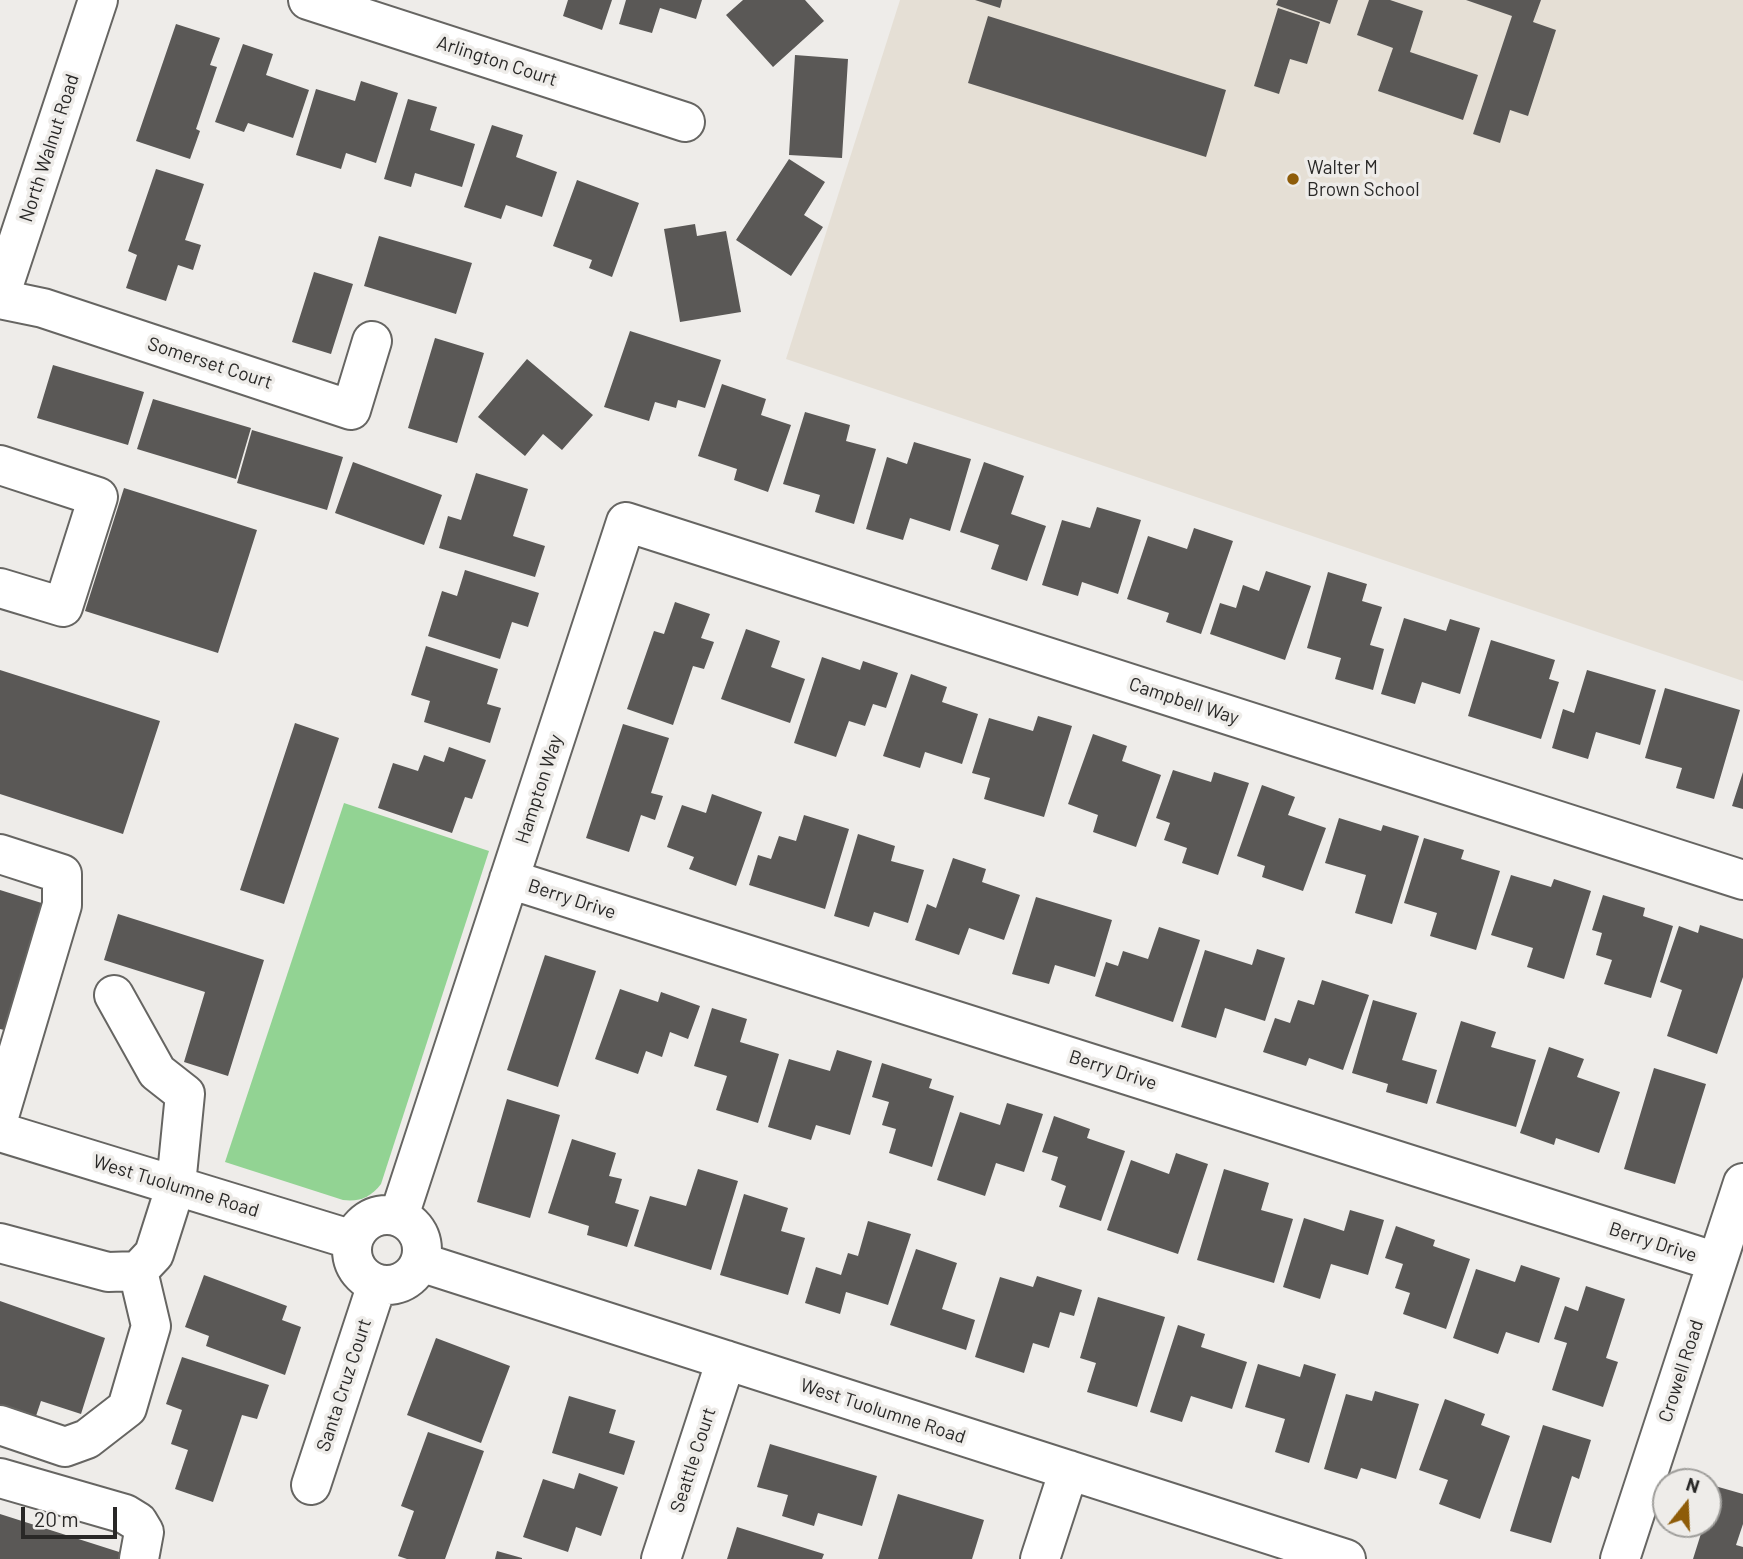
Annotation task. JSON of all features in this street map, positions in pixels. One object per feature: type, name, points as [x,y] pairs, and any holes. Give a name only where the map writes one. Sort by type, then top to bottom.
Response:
[{"type":"street","name":"North Walnut Road","points":[[0,297],[98,0]]},
{"type":"street","name":"Arlington Court","points":[[308,0],[685,122]]},
{"type":"street","name":"Somerset Court","points":[[0,297],[43,308],[351,410],[372,341]]},
{"type":"street","points":[[0,465],[98,497],[63,607],[0,588]]},
{"type":"street","name":"Hampton Way","points":[[399,1216],[626,522]]},
{"type":"street","name":"Campbell Way","points":[[626,522],[1743,880]]},
{"type":"street","points":[[0,854],[62,874],[62,905],[0,1112]]},
{"type":"street","name":"Berry Drive","points":[[509,879],[1717,1262]]},
{"type":"street","points":[[0,1243],[107,1272],[138,1271],[154,1254],[176,1185],[185,1094],[157,1072],[114,995]]},
{"type":"street","name":"West Tuolumne Road","points":[[0,1132],[352,1240]]},
{"type":"street","name":"Crowell Road","points":[[1620,1559],[1743,1182]]},
{"type":"street","points":[[387,1214],[399,1216],[416,1230],[421,1240],[423,1251],[420,1262],[415,1272],[398,1284],[377,1284],[359,1272],[353,1262],[352,1240],[366,1221],[387,1214]]},
{"type":"street","name":"West Tuolumne Road","points":[[420,1262],[1346,1559]]},
{"type":"street","points":[[0,1425],[65,1447],[87,1439],[127,1408],[151,1326],[138,1271]]},
{"type":"street","name":"Santa Cruz Court","points":[[311,1485],[377,1284]]},
{"type":"street","name":"Seattle Court","points":[[661,1559],[726,1360]]},
{"type":"street","points":[[1040,1559],[1069,1470]]},
{"type":"street","points":[[0,1478],[125,1514],[138,1522],[144,1532],[138,1559]]},
{"type":"shaded area","name":"Walter M Brown School","points":[[900,0],[1743,0],[1743,681],[786,359]]},
{"type":"green space","points":[[344,803],[489,851],[381,1184],[365,1198],[349,1200],[225,1162]]},
{"type":"building","points":[[568,0],[612,0],[602,30],[563,16]]},
{"type":"building","points":[[626,0],[702,0],[696,19],[660,8],[652,33],[619,24]]},
{"type":"building","points":[[743,0],[805,0],[824,21],[773,67],[726,15]]},
{"type":"building","points":[[975,0],[1002,0],[1000,8]]},
{"type":"building","points":[[1278,0],[1338,0],[1330,24],[1276,5]]},
{"type":"building","points":[[1369,0],[1390,0],[1423,11],[1410,52],[1478,75],[1463,120],[1378,91],[1393,48],[1357,35]]},
{"type":"building","points":[[1466,0],[1541,0],[1533,22],[1556,30],[1528,116],[1510,110],[1500,143],[1473,134],[1512,16]]},
{"type":"building","points":[[1278,8],[1320,22],[1307,64],[1290,59],[1279,94],[1254,86]]},
{"type":"building","points":[[988,16],[1226,90],[1206,157],[968,83]]},
{"type":"building","points":[[176,24],[220,38],[210,65],[217,67],[196,129],[200,131],[190,159],[136,141]]},
{"type":"building","points":[[243,44],[273,54],[266,75],[309,90],[293,138],[248,123],[244,132],[215,122]]},
{"type":"building","points":[[795,55],[848,59],[842,158],[789,155]]},
{"type":"building","points":[[361,81],[398,93],[376,163],[346,153],[341,169],[296,155],[316,89],[355,101]]},
{"type":"building","points":[[408,99],[437,107],[430,130],[475,144],[462,187],[415,173],[411,187],[384,179]]},
{"type":"building","points":[[492,125],[523,135],[516,157],[557,172],[542,217],[506,205],[501,219],[464,207]]},
{"type":"building","points":[[789,159],[825,182],[804,215],[823,227],[791,276],[736,240]]},
{"type":"building","points":[[156,169],[204,184],[185,240],[201,245],[193,270],[178,265],[166,301],[126,288],[137,255],[128,251]]},
{"type":"building","points":[[577,180],[639,203],[612,277],[589,268],[592,260],[553,246]]},
{"type":"building","points":[[695,224],[697,236],[726,231],[741,312],[680,322],[664,229]]},
{"type":"building","points":[[379,236],[472,263],[456,314],[364,286]]},
{"type":"building","points":[[314,272],[353,284],[331,354],[292,342]]},
{"type":"building","points":[[630,331],[721,360],[705,408],[678,400],[676,408],[655,402],[649,421],[604,407]]},
{"type":"building","points":[[435,338],[484,353],[457,443],[408,428]]},
{"type":"building","points":[[527,359],[593,415],[562,450],[543,434],[525,456],[478,417]]},
{"type":"building","points":[[53,365],[144,392],[128,445],[37,418]]},
{"type":"building","points":[[722,384],[766,399],[761,415],[791,425],[768,492],[734,480],[737,469],[698,456]]},
{"type":"building","points":[[153,399],[251,428],[236,479],[137,449]]},
{"type":"building","points":[[805,412],[850,425],[846,441],[876,449],[854,524],[815,512],[820,495],[783,484]]},
{"type":"building","points":[[252,430],[343,457],[327,510],[237,483]]},
{"type":"building","points":[[914,442],[971,459],[950,531],[910,518],[903,540],[866,529],[887,457],[907,464]]},
{"type":"building","points":[[353,462],[442,495],[424,545],[335,513]]},
{"type":"building","points":[[984,462],[1024,476],[1011,514],[1046,526],[1027,581],[991,569],[999,545],[960,532]]},
{"type":"building","points":[[476,473],[528,489],[513,536],[545,546],[535,577],[439,548],[448,516],[461,520]]},
{"type":"building","points":[[124,488],[257,530],[218,653],[85,611]]},
{"type":"building","points":[[1097,507],[1141,520],[1118,594],[1082,582],[1078,596],[1042,585],[1062,520],[1090,528]]},
{"type":"building","points":[[1194,528],[1233,541],[1201,634],[1166,622],[1169,613],[1127,599],[1148,536],[1187,549]]},
{"type":"building","points":[[465,570],[539,593],[528,627],[512,622],[500,659],[428,636],[442,591],[457,596]]},
{"type":"building","points":[[1266,571],[1311,586],[1285,660],[1210,634],[1220,603],[1236,608],[1243,585],[1259,591]]},
{"type":"building","points":[[1328,572],[1367,584],[1362,601],[1382,607],[1370,645],[1384,649],[1373,690],[1335,679],[1341,658],[1307,648]]},
{"type":"building","points":[[675,602],[710,614],[701,638],[714,642],[704,669],[693,666],[673,725],[627,709],[654,631],[664,634]]},
{"type":"building","points":[[1404,618],[1446,631],[1450,619],[1480,628],[1460,694],[1422,682],[1415,704],[1381,694]]},
{"type":"building","points":[[746,629],[780,641],[771,667],[805,679],[790,723],[721,699]]},
{"type":"building","points":[[1491,640],[1555,660],[1549,679],[1559,682],[1541,739],[1468,716]]},
{"type":"building","points":[[426,646],[498,669],[487,704],[501,708],[490,743],[424,722],[430,701],[411,695]]},
{"type":"building","points":[[822,657],[860,670],[863,661],[898,673],[886,708],[873,704],[865,726],[849,721],[836,757],[794,743]]},
{"type":"building","points":[[0,670],[160,721],[123,834],[0,794]]},
{"type":"building","points":[[1587,670],[1656,690],[1640,745],[1596,732],[1588,759],[1552,748],[1563,709],[1574,713]]},
{"type":"building","points":[[911,674],[947,687],[942,702],[978,714],[962,764],[925,752],[920,768],[883,756]]},
{"type":"building","points":[[1665,688],[1740,710],[1714,799],[1676,788],[1682,768],[1645,758]]},
{"type":"building","points":[[1038,716],[1072,726],[1044,817],[984,799],[990,778],[972,773],[989,718],[1033,731]]},
{"type":"building","points":[[295,723],[339,738],[284,904],[240,890]]},
{"type":"building","points":[[623,724],[669,738],[651,793],[663,796],[655,820],[641,815],[629,852],[586,838]]},
{"type":"building","points":[[1093,734],[1127,746],[1122,761],[1161,775],[1136,847],[1093,832],[1098,815],[1068,804]]},
{"type":"building","points":[[449,747],[486,760],[472,799],[465,797],[452,833],[378,808],[393,763],[418,771],[424,755],[444,762]]},
{"type":"building","points":[[1173,770],[1211,782],[1214,772],[1249,783],[1218,875],[1182,863],[1187,848],[1164,840],[1170,823],[1156,818]]},
{"type":"building","points":[[1743,772],[1743,809],[1732,806]]},
{"type":"building","points":[[1262,785],[1295,797],[1288,815],[1326,828],[1303,891],[1262,877],[1265,866],[1237,856]]},
{"type":"building","points":[[712,794],[762,812],[736,886],[689,869],[694,857],[667,847],[682,805],[706,813]]},
{"type":"building","points":[[804,815],[849,829],[825,909],[749,885],[758,855],[771,859],[779,836],[796,841]]},
{"type":"building","points":[[1339,818],[1381,831],[1383,825],[1419,836],[1392,924],[1355,913],[1366,875],[1325,863]]},
{"type":"building","points":[[858,834],[895,846],[891,861],[924,870],[908,923],[874,912],[869,927],[834,916]]},
{"type":"building","points":[[1424,838],[1464,850],[1461,859],[1500,871],[1476,950],[1430,936],[1437,913],[1404,903]]},
{"type":"building","points":[[953,858],[986,869],[982,882],[1020,895],[1004,940],[969,928],[959,955],[915,940],[927,904],[936,908]]},
{"type":"building","points":[[1511,875],[1551,887],[1554,879],[1591,891],[1564,979],[1527,967],[1533,948],[1491,935]]},
{"type":"building","points":[[0,890],[48,905],[8,1031],[0,1029]]},
{"type":"building","points":[[1603,895],[1645,908],[1643,916],[1673,926],[1651,998],[1604,984],[1612,960],[1596,955],[1602,933],[1592,930]]},
{"type":"building","points":[[1036,897],[1112,920],[1095,977],[1055,965],[1049,984],[1012,974]]},
{"type":"building","points":[[118,914],[264,960],[228,1076],[184,1062],[205,992],[104,960]]},
{"type":"building","points":[[1700,925],[1743,939],[1743,977],[1717,1054],[1667,1036],[1682,990],[1660,982],[1679,926],[1698,933]]},
{"type":"building","points":[[1159,927],[1200,940],[1173,1022],[1095,996],[1106,962],[1118,966],[1123,951],[1148,959]]},
{"type":"building","points":[[1257,949],[1285,958],[1265,1021],[1225,1008],[1216,1038],[1181,1027],[1205,950],[1252,965]]},
{"type":"building","points":[[545,955],[596,971],[558,1087],[507,1070]]},
{"type":"building","points":[[1322,980],[1369,995],[1343,1070],[1309,1058],[1306,1066],[1263,1052],[1275,1018],[1290,1023],[1298,1000],[1314,1005]]},
{"type":"building","points":[[620,989],[658,1002],[661,992],[700,1006],[688,1039],[670,1032],[662,1057],[646,1051],[638,1074],[595,1059]]},
{"type":"building","points":[[1373,1000],[1417,1013],[1402,1060],[1437,1070],[1427,1104],[1386,1092],[1388,1084],[1352,1073]]},
{"type":"building","points":[[712,1008],[747,1019],[740,1042],[779,1054],[758,1123],[716,1110],[727,1076],[694,1066]]},
{"type":"building","points":[[1461,1021],[1496,1032],[1491,1047],[1536,1060],[1516,1127],[1436,1103]]},
{"type":"building","points":[[1549,1047],[1584,1059],[1577,1077],[1620,1092],[1599,1153],[1556,1138],[1554,1145],[1520,1133]]},
{"type":"building","points":[[837,1050],[872,1061],[850,1135],[816,1125],[811,1140],[768,1127],[789,1059],[830,1071]]},
{"type":"building","points":[[882,1063],[932,1079],[929,1088],[954,1096],[932,1167],[889,1153],[896,1129],[882,1125],[889,1102],[872,1097]]},
{"type":"building","points":[[1654,1068],[1706,1084],[1675,1184],[1624,1169]]},
{"type":"building","points":[[507,1099],[560,1115],[530,1218],[477,1202]]},
{"type":"building","points":[[1007,1103],[1043,1114],[1024,1172],[996,1163],[985,1196],[937,1180],[960,1112],[1000,1125]]},
{"type":"building","points":[[1054,1116],[1090,1129],[1087,1138],[1125,1151],[1101,1221],[1059,1207],[1066,1186],[1051,1180],[1058,1157],[1042,1152]]},
{"type":"building","points":[[572,1139],[616,1153],[609,1176],[622,1179],[615,1203],[639,1210],[627,1247],[587,1235],[589,1226],[548,1213]]},
{"type":"building","points":[[1176,1153],[1208,1164],[1178,1254],[1107,1230],[1131,1160],[1169,1174]]},
{"type":"building","points":[[698,1169],[738,1181],[711,1270],[634,1246],[650,1196],[686,1206]]},
{"type":"building","points":[[1224,1169],[1269,1183],[1261,1210],[1293,1219],[1274,1283],[1197,1260]]},
{"type":"building","points":[[744,1194],[788,1208],[781,1231],[805,1238],[788,1295],[720,1275]]},
{"type":"building","points":[[1350,1210],[1384,1220],[1368,1275],[1331,1264],[1320,1299],[1283,1287],[1304,1218],[1344,1231]]},
{"type":"building","points":[[868,1221],[911,1234],[888,1305],[846,1292],[840,1314],[805,1303],[816,1267],[841,1275],[848,1253],[858,1256]]},
{"type":"building","points":[[1396,1226],[1435,1240],[1433,1246],[1470,1259],[1446,1329],[1403,1314],[1410,1293],[1395,1288],[1403,1264],[1385,1258]]},
{"type":"building","points":[[916,1249],[957,1263],[942,1309],[975,1320],[966,1350],[890,1325]]},
{"type":"building","points":[[1521,1265],[1560,1278],[1539,1343],[1506,1332],[1498,1354],[1453,1338],[1476,1269],[1515,1282]]},
{"type":"building","points":[[204,1275],[287,1306],[282,1320],[301,1327],[285,1375],[206,1346],[209,1336],[185,1327]]},
{"type":"building","points":[[1037,1276],[1082,1290],[1074,1316],[1060,1312],[1049,1348],[1033,1343],[1024,1373],[975,1357],[1000,1277],[1033,1287]]},
{"type":"building","points":[[1586,1286],[1625,1299],[1606,1358],[1618,1362],[1603,1407],[1552,1390],[1567,1343],[1554,1339],[1565,1306],[1578,1311]]},
{"type":"building","points":[[1098,1297],[1165,1317],[1137,1407],[1087,1392],[1096,1363],[1080,1358]]},
{"type":"building","points":[[0,1301],[105,1338],[81,1414],[41,1401],[34,1422],[0,1411]]},
{"type":"building","points":[[1178,1325],[1205,1334],[1201,1347],[1247,1362],[1232,1409],[1191,1396],[1182,1422],[1150,1412]]},
{"type":"building","points":[[436,1338],[510,1366],[481,1443],[407,1415]]},
{"type":"building","points":[[182,1357],[269,1385],[257,1419],[242,1415],[213,1502],[175,1489],[188,1450],[171,1444],[182,1410],[166,1404]]},
{"type":"building","points":[[1258,1364],[1300,1377],[1304,1364],[1336,1374],[1309,1463],[1275,1452],[1285,1419],[1245,1407]]},
{"type":"building","points":[[1375,1391],[1419,1404],[1396,1479],[1361,1468],[1357,1479],[1324,1469],[1346,1394],[1372,1401]]},
{"type":"building","points":[[569,1396],[616,1410],[609,1433],[635,1441],[624,1475],[552,1453]]},
{"type":"building","points":[[1445,1399],[1485,1414],[1481,1425],[1510,1436],[1480,1519],[1439,1504],[1448,1480],[1419,1470]]},
{"type":"building","points":[[1543,1425],[1591,1440],[1579,1479],[1572,1476],[1551,1543],[1510,1531]]},
{"type":"building","points":[[428,1432],[484,1451],[445,1559],[407,1559],[398,1556],[414,1511],[401,1506]]},
{"type":"building","points":[[770,1444],[877,1476],[862,1526],[818,1513],[814,1526],[782,1516],[788,1495],[757,1487]]},
{"type":"building","points":[[579,1473],[618,1487],[601,1536],[576,1527],[568,1552],[523,1537],[543,1479],[574,1489]]},
{"type":"building","points":[[1722,1488],[1743,1494],[1743,1524],[1736,1545],[1743,1547],[1743,1559],[1693,1559],[1700,1538],[1722,1538]]},
{"type":"building","points":[[898,1494],[984,1520],[972,1559],[878,1559]]},
{"type":"building","points":[[0,1514],[138,1558],[138,1559],[0,1559]]},
{"type":"building","points":[[737,1527],[824,1554],[822,1559],[727,1559]]},
{"type":"building","points":[[497,1551],[522,1558],[522,1559],[495,1559]]},
{"type":"place","name":"Walter M Brown School","points":[[1293,179]]}]
